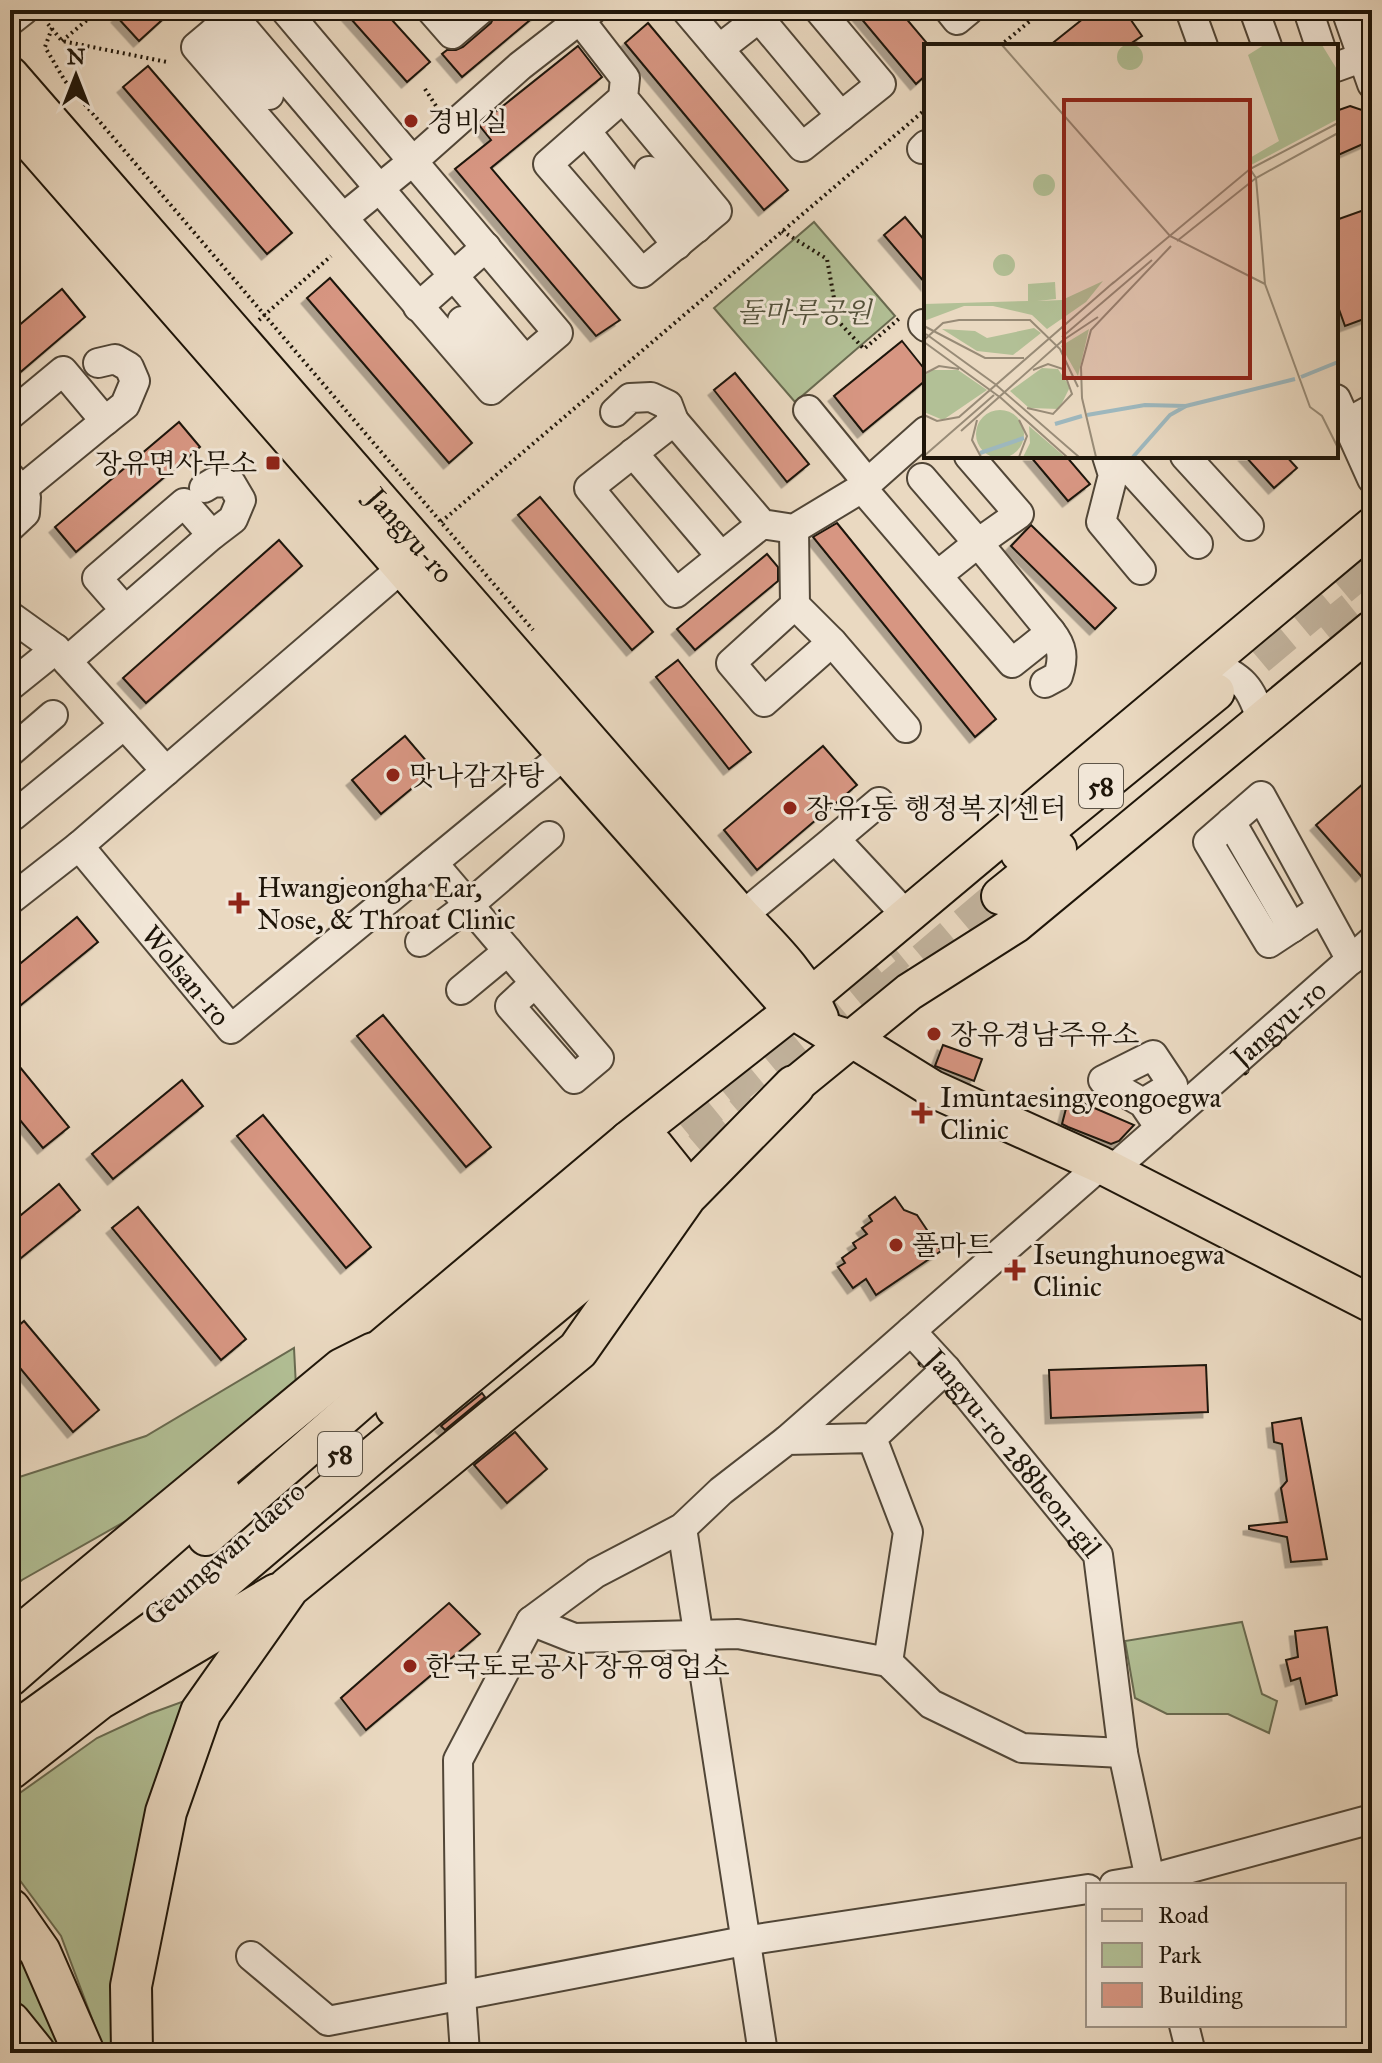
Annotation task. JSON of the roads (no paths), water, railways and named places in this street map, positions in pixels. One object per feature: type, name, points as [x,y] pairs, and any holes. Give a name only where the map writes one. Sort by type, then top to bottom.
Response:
[{"type":"highway","points":[[10,1769],[99,1699],[289,1587],[578,1350],[654,1171],[794,1086]]},
{"type":"highway","points":[[10,1644],[342,1369],[374,1353]]},
{"type":"highway","points":[[132,2053],[131,1986],[166,1812],[201,1712],[289,1587]]},
{"type":"highway","points":[[10,1909],[40,1952],[84,2053]]},
{"type":"highway","points":[[10,2022],[35,2053]]},
{"type":"main road","name":"Jangyu-ro","points":[[10,75],[425,541],[742,916],[787,962],[802,1003]]},
{"type":"main road","name":"Jangyu-ro","points":[[10,119],[425,541],[565,754],[802,1003]]},
{"type":"main road","points":[[794,1086],[840,1035],[909,992],[992,891],[1217,688],[1372,526]]},
{"type":"main road","points":[[14,1722],[218,1587],[377,1452],[654,1171],[802,1003],[907,916],[992,891],[1262,722],[1372,629]]},
{"type":"main road","name":"58","points":[[992,891],[1217,688]]},
{"type":"main road","points":[[802,1003],[840,1035],[933,1089],[1107,1168],[1372,1304]]},
{"type":"main road","points":[[10,1678],[374,1353],[654,1171]]},
{"type":"main road","name":"Geumgwan-daero","points":[[14,1722],[384,1381],[654,1171]]},
{"type":"street","points":[[230,19],[196,47],[491,390],[558,333],[285,10]]},
{"type":"street","points":[[431,10],[452,34],[480,10]]},
{"type":"street","points":[[686,10],[802,147],[881,84],[819,10]]},
{"type":"street","points":[[949,10],[957,20],[969,10]]},
{"type":"street","points":[[1190,10],[1202,44]]},
{"type":"street","points":[[1254,10],[1266,44]]},
{"type":"street","points":[[1308,10],[1319,44]]},
{"type":"street","points":[[1346,10],[1357,59],[1372,84]]},
{"type":"street","points":[[719,49],[765,14],[841,116]]},
{"type":"street","points":[[343,218],[381,189],[520,66],[586,15],[625,78],[623,98],[548,164],[642,273],[717,211],[623,98]]},
{"type":"street","points":[[230,19],[269,95]]},
{"type":"street","points":[[230,19],[453,275],[516,367]]},
{"type":"street","points":[[10,21],[41,21]]},
{"type":"street","points":[[586,131],[687,236]]},
{"type":"street","points":[[649,171],[687,236]]},
{"type":"street","points":[[418,307],[486,247]]},
{"type":"street","points":[[462,321],[516,367]]},
{"type":"street","points":[[10,527],[25,513],[26,497],[15,484],[125,405],[135,381],[129,367],[115,359],[98,363]]},
{"type":"street","points":[[10,415],[63,371],[105,421]]},
{"type":"street","points":[[615,412],[630,398],[651,397],[668,405],[674,421],[762,524],[794,529],[864,485],[924,433]]},
{"type":"street","points":[[1372,409],[1341,411],[1372,479]]},
{"type":"street","points":[[808,410],[864,485],[1012,663],[1051,632]]},
{"type":"street","points":[[674,421],[589,488],[676,593],[762,524]]},
{"type":"street","points":[[633,453],[720,555]]},
{"type":"street","points":[[938,575],[1019,514],[971,458]]},
{"type":"street","points":[[1187,458],[1249,526]]},
{"type":"street","points":[[1113,462],[1154,526]]},
{"type":"street","points":[[1113,462],[1198,544]]},
{"type":"street","points":[[1113,462],[1101,522],[1141,570]]},
{"type":"street","points":[[922,478],[1061,645],[1063,661],[1058,676],[1045,683]]},
{"type":"street","points":[[10,686],[125,610],[233,519],[241,500],[231,483],[214,482],[204,488]]},
{"type":"street","points":[[125,610],[97,578],[173,512],[184,503],[212,535]]},
{"type":"street","points":[[794,529],[795,605],[832,642],[906,728]]},
{"type":"street","points":[[10,900],[166,771],[425,541]]},
{"type":"street","points":[[795,605],[731,663],[764,702],[832,642]]},
{"type":"street","points":[[10,616],[61,655],[166,771]]},
{"type":"street","points":[[1217,688],[1239,677],[1254,696],[1262,722]]},
{"type":"street","points":[[10,752],[53,715]]},
{"type":"street","points":[[13,816],[124,725]]},
{"type":"street","name":"Wolsan-ro","points":[[79,846],[231,1029],[565,754]]},
{"type":"street","points":[[1322,908],[1269,943],[1208,842],[1261,796],[1322,908],[1362,950]]},
{"type":"street","points":[[742,916],[879,802]]},
{"type":"street","points":[[420,942],[469,905],[549,836]]},
{"type":"street","points":[[835,839],[907,916]]},
{"type":"street","points":[[433,863],[535,983]]},
{"type":"street","name":"Jangyu-ro","points":[[1107,1168],[1160,1128],[1362,950]]},
{"type":"street","points":[[461,990],[508,951]]},
{"type":"street","points":[[1143,1103],[1160,1128]]},
{"type":"street","name":"Jangyu-ro 288beon-gil","points":[[1107,1168],[911,1331],[946,1369],[1098,1555],[1123,1753],[1151,1882]]},
{"type":"street","points":[[465,2053],[461,1995],[458,1760],[531,1621],[596,1573],[682,1528],[721,1491],[787,1440],[911,1331]]},
{"type":"street","points":[[787,1440],[872,1438],[946,1369]]},
{"type":"street","points":[[872,1438],[908,1532],[888,1662]]},
{"type":"street","points":[[682,1528],[763,2053]]},
{"type":"street","points":[[531,1621],[574,1638],[738,1634],[888,1662],[931,1704],[1022,1748],[1123,1753]]},
{"type":"street","points":[[1151,1882],[1372,1819]]},
{"type":"street","points":[[251,1956],[328,2021],[744,1941],[1086,1889]]},
{"type":"street","points":[[1184,2027],[1191,2053]]},
{"type":"tunnel","points":[[1216,692],[1372,561]]},
{"type":"tunnel","points":[[1325,632],[1372,594]]},
{"type":"tunnel","points":[[883,995],[1000,896]]},
{"type":"tunnel","points":[[642,1163],[898,952]]},
{"type":"tunnel","points":[[659,1185],[755,1103]]},
{"type":"place","name":"경비실","points":[[411,121]]},
{"type":"place","name":"장유면사무소","points":[[273,463]]},
{"type":"place","name":"맛나감자탕","points":[[393,775]]},
{"type":"place","name":"장유1동 행정복지센터","points":[[790,808]]},
{"type":"place","name":"Hwangjeongha Ear, Nose, & Throat Clinic","points":[[239,903]]},
{"type":"place","name":"장유경남주유소","points":[[934,1034]]},
{"type":"place","name":"Imuntaesingyeongoegwa Clinic","points":[[922,1113]]},
{"type":"place","name":"풀마트","points":[[896,1245]]},
{"type":"place","name":"Iseunghunoegwa Clinic","points":[[1015,1270]]},
{"type":"place","name":"한국도로공사 장유영업소","points":[[410,1666]]},
{"type":"park label","name":"돌마루공원","points":[[804,312]]}]
